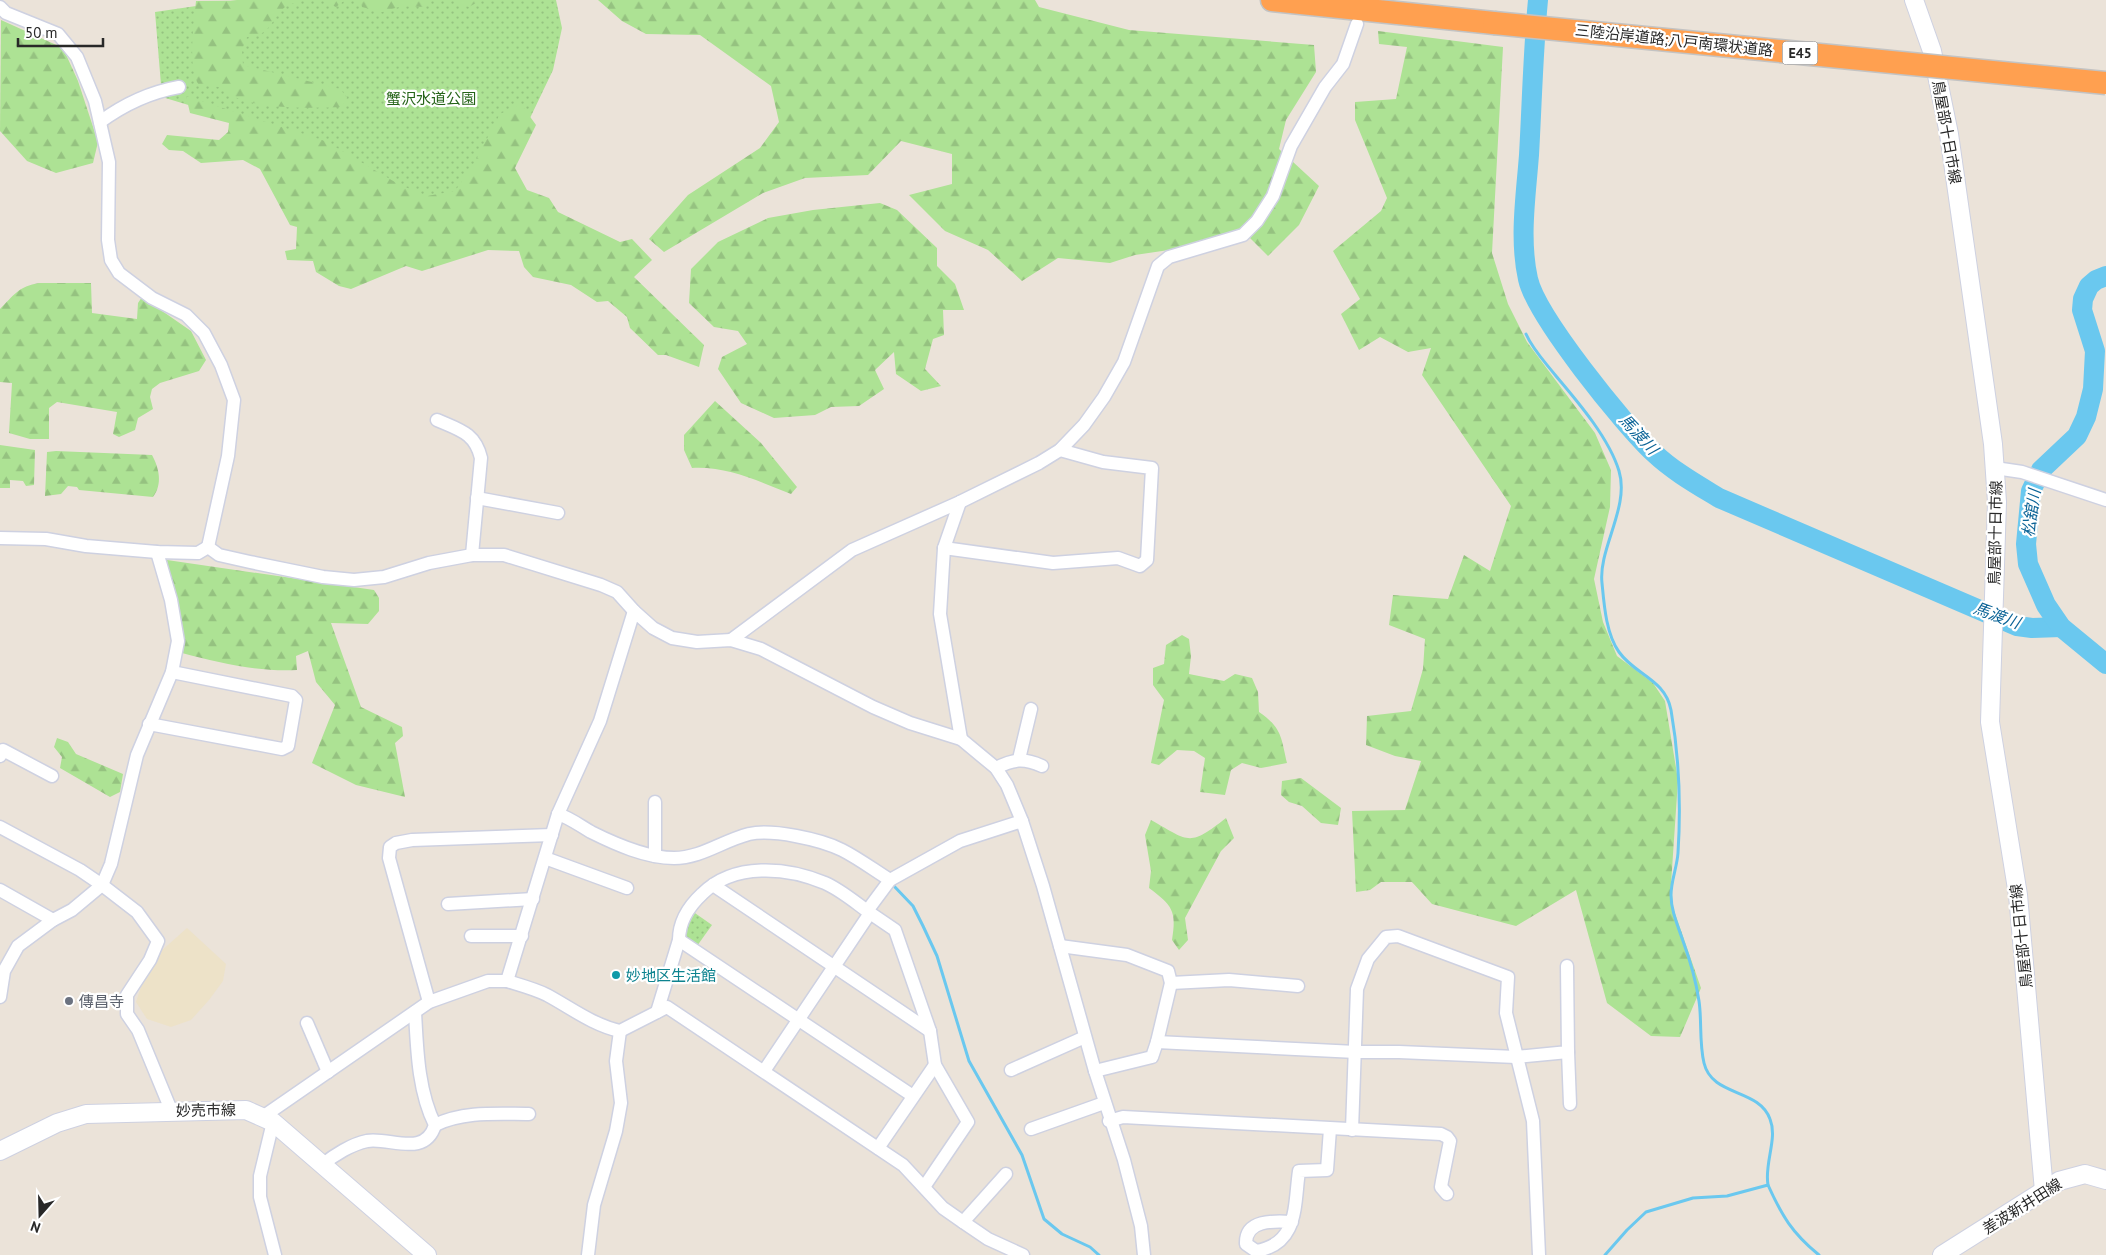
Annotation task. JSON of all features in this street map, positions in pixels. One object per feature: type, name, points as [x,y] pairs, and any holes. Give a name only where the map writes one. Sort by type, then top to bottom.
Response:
[{"type":"highway","name":"三陸沿岸道路;八戸南環状道路","points":[[1272,0],[2106,83]]},
{"type":"main road","name":"鳥屋部十日市線","points":[[1914,0],[1932,51],[1949,134],[1995,468],[1997,502],[1990,722],[2018,895],[2044,1191]]},
{"type":"main road","name":"妙売市線","points":[[0,1151],[57,1123],[86,1114],[171,1110],[246,1110],[268,1119],[427,1255]]},
{"type":"main road","name":"差波新井田線","points":[[1942,1255],[2044,1191],[2072,1176],[2084,1174],[2106,1180]]},
{"type":"street","points":[[0,7],[6,14],[58,34],[77,56],[95,101],[108,162],[108,240],[111,260],[119,273],[152,298],[186,315],[204,333],[221,366],[234,400],[228,456],[208,547],[198,553],[157,552],[86,546],[46,539],[0,538]]},
{"type":"street","points":[[731,640],[852,550],[960,502],[1039,463],[1060,450],[1084,424],[1104,397],[1124,362],[1158,266],[1169,257],[1243,235],[1257,221],[1273,196],[1291,146],[1325,87],[1343,64],[1357,24]]},
{"type":"street","points":[[100,122],[116,110],[163,90],[179,87]]},
{"type":"street","points":[[437,420],[460,430],[477,443],[481,458],[472,555]]},
{"type":"street","points":[[944,548],[1054,563],[1118,558],[1140,566],[1147,560],[1152,468],[1103,462],[1060,450]]},
{"type":"street","points":[[1995,468],[2026,474],[2106,500]]},
{"type":"street","points":[[477,498],[558,513]]},
{"type":"street","points":[[960,502],[944,548],[940,614],[961,739]]},
{"type":"street","points":[[208,547],[220,555],[250,562],[323,577],[354,580],[384,577],[429,564],[472,555],[504,556],[601,585],[617,592],[653,628],[672,638],[697,642],[731,640],[762,649],[910,723],[961,739],[996,768],[1007,785],[1022,821],[1060,946],[1094,1071],[1124,1160],[1140,1226],[1144,1255]]},
{"type":"street","points":[[0,997],[4,971],[18,946],[53,920],[72,910],[102,885],[111,864],[136,755],[172,672],[178,641],[171,600],[157,552]]},
{"type":"street","points":[[507,981],[558,814],[600,721],[634,611]]},
{"type":"street","points":[[149,724],[282,749],[288,746],[296,700],[292,696],[172,672]]},
{"type":"street","points":[[1019,759],[1031,709]]},
{"type":"street","points":[[0,756],[3,750],[52,776]]},
{"type":"street","points":[[996,768],[1019,759],[1029,760],[1042,766]]},
{"type":"street","points":[[655,802],[655,856]]},
{"type":"street","points":[[558,814],[572,819],[603,838],[655,856],[673,858],[697,856],[717,846],[750,834],[784,833],[840,849],[890,880]]},
{"type":"street","points":[[764,1071],[890,880],[960,841],[1022,821]]},
{"type":"street","points":[[0,827],[80,870],[102,885],[137,912],[158,941],[150,960],[127,995],[127,1014],[138,1030],[171,1110]]},
{"type":"street","points":[[429,1002],[389,858],[390,847],[396,843],[412,840],[552,835]]},
{"type":"street","points":[[545,858],[627,888]]},
{"type":"street","points":[[657,1012],[679,940],[679,930],[688,907],[713,885],[756,869],[777,870],[826,883],[895,930],[930,1031],[935,1065],[968,1122],[924,1187]]},
{"type":"street","points":[[713,885],[930,1031]]},
{"type":"street","points":[[0,890],[53,920]]},
{"type":"street","points":[[448,904],[533,899]]},
{"type":"street","points":[[471,936],[522,936]]},
{"type":"street","points":[[1352,1130],[1357,989],[1368,959],[1386,937],[1398,936],[1508,976],[1506,1013],[1532,1121],[1538,1255]]},
{"type":"street","points":[[679,940],[913,1096]]},
{"type":"street","points":[[1060,946],[1127,955],[1168,972],[1171,983],[1152,1057],[1094,1071]]},
{"type":"street","points":[[1567,966],[1570,1104]]},
{"type":"street","points":[[1171,983],[1229,980],[1298,986]]},
{"type":"street","points":[[275,1255],[260,1197],[260,1176],[268,1119],[328,1072],[429,1002],[488,982],[507,981],[545,994],[586,1018],[620,1031],[667,1007],[903,1165],[943,1208],[963,1222],[988,1239],[1023,1255]]},
{"type":"street","points":[[415,1012],[418,1062],[430,1116],[435,1125]]},
{"type":"street","points":[[307,1023],[328,1072]]},
{"type":"street","points":[[588,1255],[594,1205],[616,1131],[621,1103],[616,1061],[620,1031]]},
{"type":"street","points":[[1011,1070],[1085,1038]]},
{"type":"street","points":[[1157,1042],[1356,1052],[1516,1057],[1568,1052]]},
{"type":"street","points":[[878,1148],[935,1065]]},
{"type":"street","points":[[1031,1129],[1104,1103]]},
{"type":"street","points":[[322,1165],[335,1155],[366,1141],[405,1144],[422,1142],[432,1134],[435,1125],[448,1119],[462,1116],[529,1114]]},
{"type":"street","points":[[1110,1121],[1123,1116],[1441,1134],[1450,1141],[1441,1187],[1447,1194]]},
{"type":"street","points":[[1292,1222],[1299,1171],[1327,1170],[1330,1128]]},
{"type":"street","points":[[963,1222],[1006,1174]]},
{"type":"shaded area","points":[[187,928],[226,964],[223,981],[209,1000],[191,1020],[171,1027],[147,1019],[136,1002],[143,981],[159,953]]},
{"type":"green space","name":"蟹沢水道公園","points":[[237,0],[556,0],[562,28],[553,70],[531,116],[486,196],[443,210],[321,145],[162,97],[155,12]]},
{"type":"green space","points":[[303,0],[285,7],[261,34],[247,37],[242,50],[243,65],[340,89],[347,97],[342,107],[313,108],[260,104],[230,95],[219,87],[199,85],[195,78],[192,57],[196,1]]},
{"type":"green space","points":[[309,0],[345,0],[336,7],[323,1]]},
{"type":"green space","points":[[360,0],[432,0],[425,7],[402,6],[382,12],[362,7]]},
{"type":"green space","points":[[451,0],[481,0],[469,7]]},
{"type":"green space","points":[[598,0],[1035,0],[1039,7],[1129,30],[1314,45],[1316,72],[1286,120],[1279,149],[1319,186],[1299,225],[1268,256],[1250,238],[1135,255],[1110,263],[1058,258],[1022,281],[988,250],[945,231],[909,195],[952,184],[952,154],[901,141],[868,175],[805,178],[763,193],[664,252],[649,239],[688,195],[760,148],[779,122],[771,86],[700,35],[646,34],[622,21]]},
{"type":"green space","points":[[1,20],[63,48],[78,81],[98,142],[93,163],[56,173],[27,161],[0,131]]},
{"type":"green space","points":[[1378,31],[1503,47],[1492,253],[1508,304],[1527,342],[1595,433],[1611,470],[1610,507],[1594,579],[1603,622],[1617,656],[1653,683],[1665,701],[1678,780],[1670,899],[1701,988],[1680,1037],[1651,1036],[1607,1003],[1576,890],[1516,926],[1432,904],[1412,882],[1381,882],[1370,890],[1356,892],[1352,811],[1405,810],[1421,761],[1395,756],[1366,745],[1367,716],[1411,711],[1423,669],[1425,639],[1389,625],[1393,595],[1448,599],[1464,555],[1490,571],[1511,506],[1422,375],[1431,348],[1408,352],[1380,337],[1359,350],[1341,314],[1360,299],[1333,251],[1381,211],[1387,198],[1355,120],[1355,102],[1396,99],[1407,47],[1379,44]]},
{"type":"green space","points":[[186,96],[325,141],[400,185],[427,196],[455,191],[472,167],[500,114],[521,104],[536,125],[515,168],[527,190],[549,198],[558,212],[620,242],[632,239],[652,260],[634,277],[704,345],[699,367],[666,355],[658,355],[630,328],[627,317],[608,301],[597,302],[571,285],[533,277],[524,267],[519,251],[488,250],[422,271],[406,266],[351,289],[339,286],[316,272],[313,261],[287,260],[285,251],[296,249],[297,227],[290,225],[260,169],[243,160],[201,163],[183,151],[169,150],[162,144],[167,135],[219,140],[228,132],[229,123],[190,113]]},
{"type":"green space","points":[[880,203],[897,210],[937,248],[937,266],[955,284],[964,310],[943,310],[944,335],[933,339],[925,369],[941,386],[921,391],[896,374],[894,352],[875,370],[884,389],[859,406],[831,407],[815,415],[774,418],[741,403],[718,369],[722,357],[747,344],[738,331],[714,327],[689,303],[691,269],[718,242],[768,218],[813,210]]},
{"type":"green space","points":[[39,283],[91,283],[92,313],[137,319],[138,303],[142,297],[191,331],[206,360],[199,371],[160,383],[152,389],[150,397],[153,409],[138,418],[135,430],[119,437],[113,434],[117,412],[57,402],[49,408],[49,439],[30,439],[9,433],[12,383],[0,382],[0,309],[21,289]]},
{"type":"green space","points":[[715,401],[761,443],[797,487],[791,494],[730,472],[718,469],[692,468],[684,450],[684,435]]},
{"type":"green space","points":[[0,445],[35,450],[34,485],[26,486],[23,481],[10,480],[10,488],[0,488]]},
{"type":"green space","points":[[47,452],[152,455],[157,465],[158,487],[153,497],[79,490],[77,487],[68,486],[61,494],[45,496]]},
{"type":"green space","points":[[167,560],[374,590],[379,598],[379,611],[368,624],[331,623],[361,707],[402,727],[403,736],[395,743],[405,797],[356,785],[312,763],[335,705],[316,682],[308,651],[296,656],[297,670],[268,670],[239,666],[182,653]]},
{"type":"green space","points":[[1182,635],[1189,639],[1191,656],[1189,674],[1224,681],[1235,674],[1252,678],[1258,692],[1259,712],[1272,723],[1282,740],[1287,763],[1261,768],[1242,763],[1231,770],[1225,795],[1200,792],[1205,758],[1194,751],[1177,750],[1159,765],[1151,763],[1164,700],[1153,685],[1153,668],[1164,664],[1166,645]]},
{"type":"green space","points":[[57,738],[68,742],[76,754],[123,774],[120,792],[110,797],[60,768],[62,757],[54,747]]},
{"type":"green space","points":[[1301,778],[1341,808],[1338,825],[1321,823],[1302,806],[1289,802],[1281,795],[1282,781]]},
{"type":"green space","points":[[1226,818],[1234,838],[1221,851],[1185,918],[1188,940],[1179,950],[1172,940],[1174,922],[1171,909],[1163,899],[1149,888],[1151,871],[1145,835],[1151,820],[1182,837],[1189,838],[1204,834]]},
{"type":"green space","points":[[692,911],[712,925],[697,946],[686,939],[684,934]]},
{"type":"waterway","name":"馬渡川","points":[[1538,0],[1524,217],[1525,264],[1528,279],[1534,296],[1563,343],[1623,419],[1661,460],[1719,498],[2017,626],[2032,628],[2061,627]]},
{"type":"waterway","name":"松舘川","points":[[2106,276],[2096,280],[2089,286],[2083,299],[2082,310],[2095,351],[2093,389],[2086,417],[2077,436],[2041,470],[2031,491],[2026,544],[2028,564],[2046,605],[2061,627],[2106,664]]},
{"type":"waterway","points":[[1526,334],[1540,356],[1600,433],[1619,471],[1620,499],[1602,570],[1606,619],[1611,637],[1619,652],[1663,691],[1671,710],[1679,781],[1678,853],[1672,884],[1672,907],[1696,986],[1700,1009],[1704,1063],[1709,1074],[1716,1082],[1756,1102],[1764,1109],[1770,1119],[1772,1143],[1767,1177],[1768,1185]]},
{"type":"waterway","points":[[893,885],[913,906],[937,956],[969,1061],[1022,1155],[1044,1219],[1062,1234],[1090,1247],[1099,1255]]},
{"type":"waterway","points":[[1605,1255],[1646,1212],[1693,1198],[1727,1196],[1768,1185],[1789,1223],[1819,1255]]},
{"type":"place","name":"妙地区生活館","points":[[616,975]]},
{"type":"place","name":"傳昌寺","points":[[69,1001]]}]
